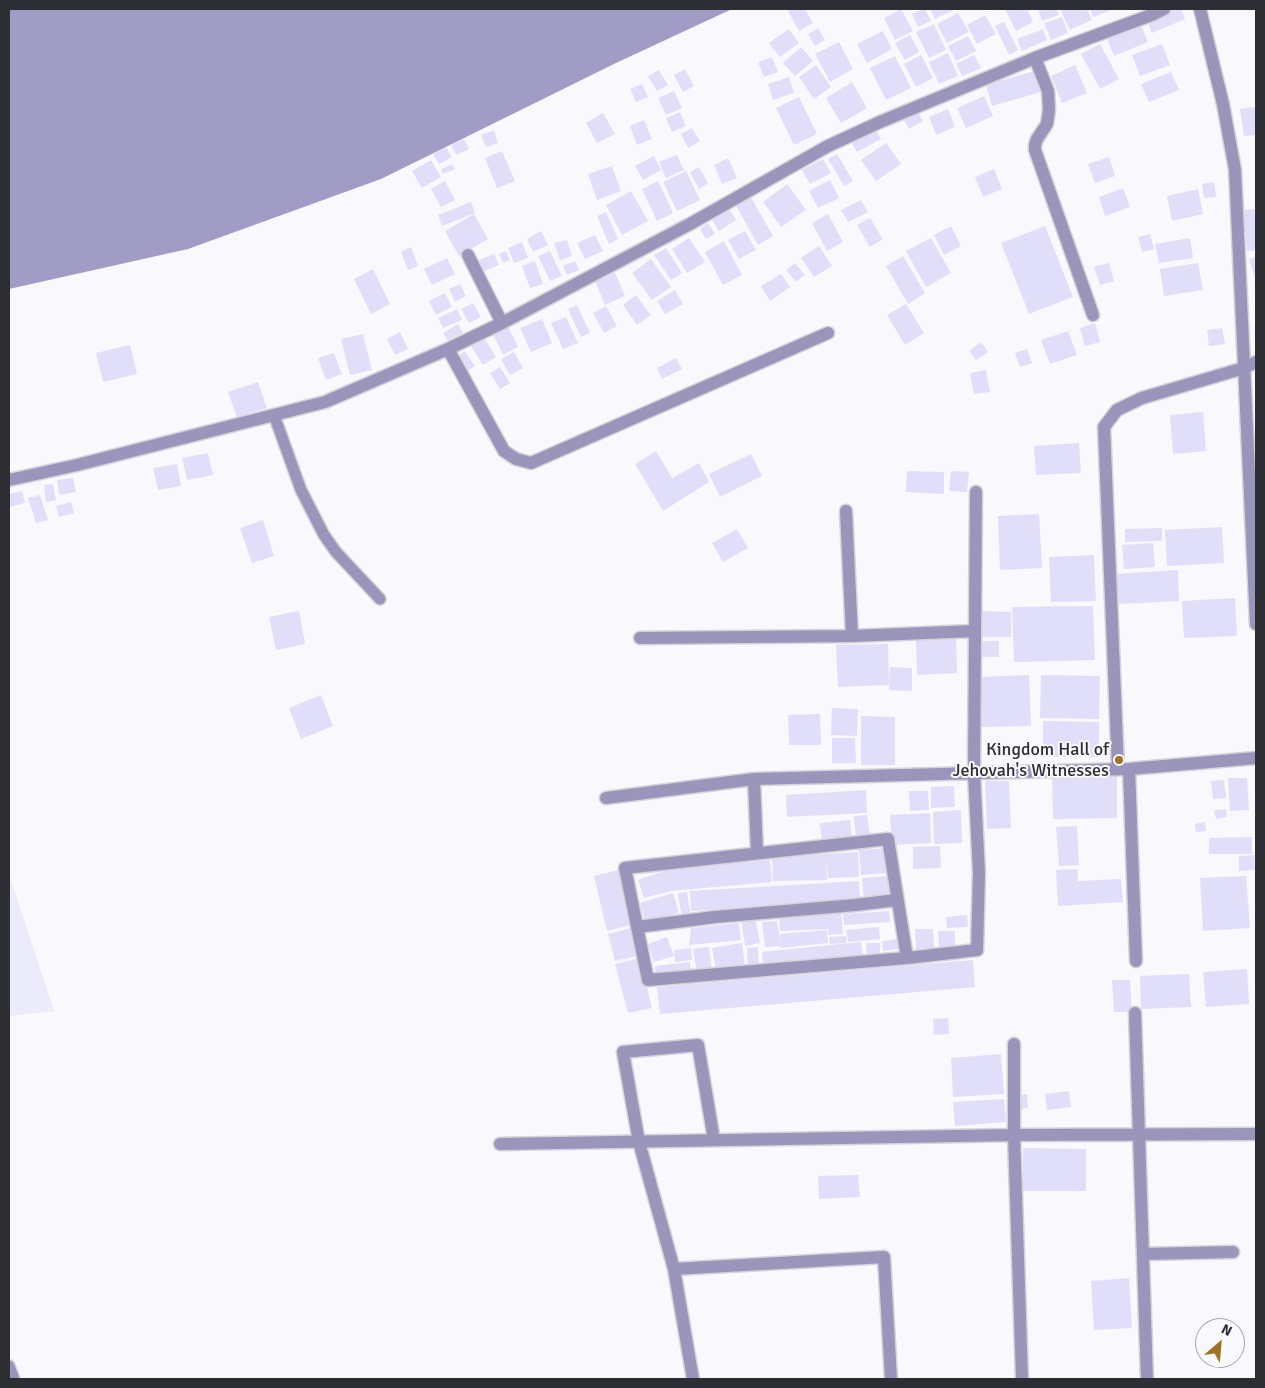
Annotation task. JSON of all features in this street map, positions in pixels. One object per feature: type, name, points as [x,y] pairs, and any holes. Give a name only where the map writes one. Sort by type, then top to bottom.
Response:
[{"type":"street","points":[[9,480],[77,465],[325,402],[448,349],[502,323],[690,224],[828,146],[880,122],[1035,58],[1164,9]]},
{"type":"street","points":[[1200,9],[1223,104],[1235,170],[1256,624]]},
{"type":"street","points":[[1035,58],[1048,91],[1049,110],[1047,124],[1037,139],[1035,150],[1093,315]]},
{"type":"street","points":[[468,255],[502,323]]},
{"type":"street","points":[[448,349],[504,451],[516,460],[531,463],[828,333]]},
{"type":"street","points":[[1136,961],[1104,427],[1117,410],[1142,398],[1244,368],[1256,362]]},
{"type":"street","points":[[907,958],[888,839],[625,868],[648,980],[907,958],[977,950],[979,873],[974,774],[976,492]]},
{"type":"street","points":[[846,511],[852,636]]},
{"type":"street","points":[[640,638],[852,636],[974,631]]},
{"type":"street","points":[[606,798],[754,779],[1123,769],[1256,758]]},
{"type":"street","points":[[754,779],[757,853]]},
{"type":"street","points":[[637,927],[715,917],[898,900]]},
{"type":"street","points":[[1135,1013],[1147,1379]]},
{"type":"street","points":[[1014,1044],[1014,1135],[1022,1379]]},
{"type":"street","points":[[693,1379],[674,1269],[639,1142],[623,1052],[698,1045],[714,1140]]},
{"type":"street","points":[[500,1144],[1014,1135],[1256,1134]]},
{"type":"street","points":[[1143,1254],[1233,1252]]},
{"type":"street","points":[[674,1269],[884,1257],[891,1379]]},
{"type":"lane","points":[[274,415],[301,490],[324,536],[336,552],[380,599]]},
{"type":"lane","points":[[9,1366],[14,1379]]},
{"type":"shaded area","points":[[9,9],[732,9],[616,63],[381,179],[188,249],[9,289]]},
{"type":"shaded area","points":[[9,874],[54,1011],[9,1016]]},
{"type":"building","points":[[805,9],[813,23],[799,31],[788,11]]},
{"type":"building","points":[[901,9],[913,31],[895,40],[884,18]]},
{"type":"building","points":[[925,9],[931,21],[918,27],[912,14]]},
{"type":"building","points":[[930,9],[951,9],[952,11],[935,19]]},
{"type":"building","points":[[1005,9],[1027,9],[1033,22],[1016,31]]},
{"type":"building","points":[[1038,9],[1057,9],[1059,15],[1042,21]]},
{"type":"building","points":[[1060,9],[1087,9],[1092,20],[1070,30]]},
{"type":"building","points":[[1090,9],[1114,9],[1093,17]]},
{"type":"building","points":[[1167,9],[1181,9],[1185,19],[1152,33],[1146,18]]},
{"type":"building","points":[[958,13],[969,32],[947,43],[937,24]]},
{"type":"building","points":[[985,15],[996,34],[977,44],[967,25]]},
{"type":"building","points":[[1062,17],[1068,33],[1051,40],[1044,23]]},
{"type":"building","points":[[1004,22],[1018,50],[1009,55],[995,26]]},
{"type":"building","points":[[1140,22],[1148,42],[1114,56],[1106,36]]},
{"type":"building","points":[[934,24],[946,50],[929,58],[916,32]]},
{"type":"building","points":[[818,28],[825,40],[815,46],[808,34]]},
{"type":"building","points":[[789,29],[799,43],[780,57],[769,43]]},
{"type":"building","points":[[1043,29],[1047,40],[1022,51],[1017,39]]},
{"type":"building","points":[[883,31],[892,49],[867,63],[857,44]]},
{"type":"building","points":[[910,35],[919,52],[905,60],[895,43]]},
{"type":"building","points":[[968,36],[976,51],[956,61],[948,46]]},
{"type":"building","points":[[839,42],[853,69],[830,82],[815,54]]},
{"type":"building","points":[[1100,44],[1119,79],[1100,89],[1081,54]]},
{"type":"building","points":[[1162,44],[1170,65],[1140,76],[1132,55]]},
{"type":"building","points":[[801,47],[813,61],[795,76],[783,63]]},
{"type":"building","points":[[948,53],[958,76],[939,84],[929,62]]},
{"type":"building","points":[[921,55],[933,78],[916,87],[904,64]]},
{"type":"building","points":[[974,55],[981,68],[962,76],[956,64]]},
{"type":"building","points":[[895,56],[911,88],[886,100],[870,68]]},
{"type":"building","points":[[772,57],[778,72],[764,77],[758,62]]},
{"type":"building","points":[[816,65],[831,87],[814,99],[799,77]]},
{"type":"building","points":[[1075,65],[1087,93],[1062,103],[1051,76]]},
{"type":"building","points":[[685,69],[694,86],[683,92],[674,75]]},
{"type":"building","points":[[659,70],[668,85],[657,91],[648,76]]},
{"type":"building","points":[[1034,71],[1041,92],[992,106],[986,85]]},
{"type":"building","points":[[1171,72],[1179,90],[1149,102],[1141,84]]},
{"type":"building","points":[[789,77],[794,93],[773,100],[768,84]]},
{"type":"building","points":[[852,82],[867,108],[841,123],[826,98]]},
{"type":"building","points":[[642,84],[648,97],[636,102],[630,89]]},
{"type":"building","points":[[674,91],[682,108],[666,115],[658,98]]},
{"type":"building","points":[[984,96],[993,116],[966,128],[957,108]]},
{"type":"building","points":[[799,97],[817,134],[794,145],[776,108]]},
{"type":"building","points":[[1256,107],[1256,135],[1244,136],[1240,109]]},
{"type":"building","points":[[916,109],[923,121],[909,129],[902,117]]},
{"type":"building","points":[[948,109],[955,127],[936,135],[929,117]]},
{"type":"building","points":[[680,112],[686,126],[672,132],[666,118]]},
{"type":"building","points":[[603,113],[615,134],[597,143],[586,123]]},
{"type":"building","points":[[644,120],[652,139],[637,145],[630,126]]},
{"type":"building","points":[[874,126],[881,139],[857,152],[850,140]]},
{"type":"building","points":[[692,128],[700,141],[688,148],[681,134]]},
{"type":"building","points":[[494,130],[498,143],[486,147],[481,135]]},
{"type":"building","points":[[464,139],[469,149],[456,155],[451,145]]},
{"type":"building","points":[[886,143],[901,164],[876,181],[861,160]]},
{"type":"building","points":[[446,147],[452,157],[439,164],[433,154]]},
{"type":"building","points":[[502,151],[515,181],[497,188],[485,158]]},
{"type":"building","points":[[837,154],[853,181],[844,186],[828,159]]},
{"type":"building","points":[[677,155],[684,170],[666,178],[659,162]]},
{"type":"building","points":[[654,156],[661,170],[643,180],[635,166]]},
{"type":"building","points":[[1109,157],[1115,176],[1095,183],[1088,164]]},
{"type":"building","points":[[728,158],[737,178],[722,184],[714,165]]},
{"type":"building","points":[[823,159],[831,173],[810,184],[802,170]]},
{"type":"building","points":[[431,160],[441,177],[422,188],[412,171]]},
{"type":"building","points":[[452,164],[455,169],[443,174],[441,169]]},
{"type":"building","points":[[612,166],[621,191],[597,200],[588,174]]},
{"type":"building","points":[[699,167],[708,183],[699,189],[690,172]]},
{"type":"building","points":[[994,169],[1002,189],[983,197],[975,177]]},
{"type":"building","points":[[686,171],[700,200],[677,211],[663,182]]},
{"type":"building","points":[[830,180],[839,198],[818,208],[809,191]]},
{"type":"building","points":[[445,181],[455,200],[441,207],[431,189]]},
{"type":"building","points":[[658,181],[673,213],[657,221],[642,189]]},
{"type":"building","points":[[1214,182],[1216,197],[1204,198],[1202,184]]},
{"type":"building","points":[[787,184],[806,210],[781,227],[763,202]]},
{"type":"building","points":[[1123,188],[1130,207],[1105,216],[1099,197]]},
{"type":"building","points":[[1198,189],[1203,214],[1172,221],[1167,196]]},
{"type":"building","points":[[631,191],[648,221],[622,235],[606,205]]},
{"type":"building","points":[[749,194],[773,236],[758,245],[734,202]]},
{"type":"building","points":[[861,200],[868,212],[848,222],[841,210]]},
{"type":"building","points":[[471,202],[475,213],[442,226],[438,215]]},
{"type":"building","points":[[729,209],[736,220],[719,231],[712,220]]},
{"type":"building","points":[[1256,209],[1256,250],[1247,251],[1243,210]]},
{"type":"building","points":[[606,212],[618,239],[609,244],[597,216]]},
{"type":"building","points":[[474,214],[488,239],[459,256],[445,231]]},
{"type":"building","points":[[828,214],[843,242],[827,251],[812,223]]},
{"type":"building","points":[[870,218],[883,239],[870,247],[857,225]]},
{"type":"building","points":[[708,223],[715,234],[706,239],[700,229]]},
{"type":"building","points":[[951,226],[961,246],[944,255],[934,235]]},
{"type":"building","points":[[1045,226],[1073,297],[1029,314],[1001,243]]},
{"type":"building","points":[[541,231],[548,245],[533,252],[527,239]]},
{"type":"building","points":[[745,231],[756,250],[739,259],[728,240]]},
{"type":"building","points":[[1150,234],[1154,249],[1142,252],[1138,237]]},
{"type":"building","points":[[595,235],[603,251],[585,259],[577,243]]},
{"type":"building","points":[[689,238],[705,262],[687,273],[672,249]]},
{"type":"building","points":[[931,238],[951,273],[926,287],[906,251]]},
{"type":"building","points":[[1190,238],[1193,258],[1159,263],[1155,244]]},
{"type":"building","points":[[567,240],[572,256],[560,260],[554,243]]},
{"type":"building","points":[[724,241],[742,275],[723,285],[705,252]]},
{"type":"building","points":[[522,242],[528,258],[514,263],[508,248]]},
{"type":"building","points":[[819,246],[832,266],[814,277],[801,258]]},
{"type":"building","points":[[411,247],[418,266],[408,270],[401,252]]},
{"type":"building","points":[[666,248],[682,273],[671,280],[654,255]]},
{"type":"building","points":[[506,251],[510,260],[503,263],[499,254]]},
{"type":"building","points":[[550,251],[562,276],[550,281],[538,256]]},
{"type":"building","points":[[494,254],[499,265],[482,272],[477,261]]},
{"type":"building","points":[[903,256],[925,293],[908,304],[886,266]]},
{"type":"building","points":[[1256,257],[1256,282],[1249,259]]},
{"type":"building","points":[[447,258],[455,274],[432,285],[424,269]]},
{"type":"building","points":[[651,259],[671,287],[652,300],[632,273]]},
{"type":"building","points":[[535,261],[543,284],[530,288],[522,266]]},
{"type":"building","points":[[575,261],[579,270],[567,275],[563,266]]},
{"type":"building","points":[[795,263],[805,275],[796,282],[786,270]]},
{"type":"building","points":[[1109,263],[1114,281],[1100,285],[1094,267]]},
{"type":"building","points":[[1198,263],[1203,290],[1164,296],[1160,269]]},
{"type":"building","points":[[373,269],[390,304],[371,314],[354,279]]},
{"type":"building","points":[[615,273],[625,296],[605,305],[595,281]]},
{"type":"building","points":[[781,274],[790,287],[770,301],[761,286]]},
{"type":"building","points":[[460,284],[466,296],[455,302],[449,289]]},
{"type":"building","points":[[675,290],[683,304],[665,314],[657,301]]},
{"type":"building","points":[[445,293],[452,307],[436,315],[429,301]]},
{"type":"building","points":[[636,295],[651,315],[637,325],[623,305]]},
{"type":"building","points":[[473,303],[481,317],[469,323],[461,309]]},
{"type":"building","points":[[906,304],[924,333],[905,345],[887,315]]},
{"type":"building","points":[[577,305],[590,333],[581,337],[568,309]]},
{"type":"building","points":[[606,306],[617,326],[604,333],[593,313]]},
{"type":"building","points":[[457,309],[462,320],[443,328],[438,318]]},
{"type":"building","points":[[566,317],[578,343],[563,349],[551,323]]},
{"type":"building","points":[[542,319],[552,343],[531,352],[520,328]]},
{"type":"building","points":[[1095,323],[1100,342],[1085,346],[1080,328]]},
{"type":"building","points":[[458,324],[463,333],[448,341],[443,333]]},
{"type":"building","points":[[508,326],[518,347],[503,355],[493,334]]},
{"type":"building","points":[[1222,328],[1225,344],[1209,346],[1207,330]]},
{"type":"building","points":[[1068,331],[1077,355],[1050,364],[1041,340]]},
{"type":"building","points":[[400,332],[408,349],[395,355],[387,339]]},
{"type":"building","points":[[363,334],[372,370],[350,375],[341,339]]},
{"type":"building","points":[[482,335],[496,357],[483,365],[469,343]]},
{"type":"building","points":[[981,342],[988,352],[976,360],[969,351]]},
{"type":"building","points":[[130,345],[137,374],[103,382],[96,353]]},
{"type":"building","points":[[1027,349],[1032,363],[1020,367],[1015,353]]},
{"type":"building","points":[[465,351],[475,366],[465,373],[455,358]]},
{"type":"building","points":[[514,352],[523,368],[510,375],[501,359]]},
{"type":"building","points":[[334,353],[342,374],[326,380],[318,358]]},
{"type":"building","points":[[676,358],[682,369],[662,379],[657,368]]},
{"type":"building","points":[[500,367],[510,383],[500,389],[490,373]]},
{"type":"building","points":[[986,370],[990,392],[974,394],[970,373]]},
{"type":"building","points":[[258,382],[267,408],[237,417],[228,392]]},
{"type":"building","points":[[1203,412],[1206,451],[1173,454],[1170,415]]},
{"type":"building","points":[[1079,443],[1081,473],[1036,475],[1034,446]]},
{"type":"building","points":[[656,451],[672,478],[699,463],[709,482],[663,511],[635,464]]},
{"type":"building","points":[[208,453],[213,475],[187,480],[182,458]]},
{"type":"building","points":[[751,454],[762,476],[720,497],[709,474]]},
{"type":"building","points":[[177,464],[181,486],[158,490],[153,468]]},
{"type":"building","points":[[907,471],[944,472],[944,494],[906,492]]},
{"type":"building","points":[[951,471],[969,472],[967,492],[949,491]]},
{"type":"building","points":[[73,478],[76,492],[59,495],[57,480]]},
{"type":"building","points":[[53,484],[56,500],[46,502],[44,485]]},
{"type":"building","points":[[22,491],[25,503],[10,507],[9,494]]},
{"type":"building","points":[[40,495],[48,520],[36,523],[28,498]]},
{"type":"building","points":[[71,502],[74,513],[59,517],[56,506]]},
{"type":"building","points":[[1039,514],[1042,568],[1000,570],[998,516]]},
{"type":"building","points":[[263,520],[274,556],[252,563],[240,528]]},
{"type":"building","points":[[1222,527],[1224,563],[1167,566],[1165,530]]},
{"type":"building","points":[[1162,528],[1162,541],[1125,542],[1125,529]]},
{"type":"building","points":[[737,529],[748,548],[723,562],[712,543]]},
{"type":"building","points":[[1153,543],[1155,567],[1124,569],[1122,545]]},
{"type":"building","points":[[1094,555],[1096,601],[1051,602],[1049,557]]},
{"type":"building","points":[[1178,570],[1179,601],[1117,604],[1115,574]]},
{"type":"building","points":[[1235,598],[1237,636],[1184,638],[1182,601]]},
{"type":"building","points":[[1093,606],[1095,660],[1014,662],[1012,607]]},
{"type":"building","points":[[299,611],[305,644],[276,650],[269,617]]},
{"type":"building","points":[[982,611],[1011,612],[1011,637],[981,637]]},
{"type":"building","points":[[956,638],[957,673],[917,675],[916,639]]},
{"type":"building","points":[[982,641],[999,641],[999,657],[982,657]]},
{"type":"building","points":[[888,644],[889,685],[838,687],[836,645]]},
{"type":"building","points":[[890,667],[912,668],[912,691],[889,690]]},
{"type":"building","points":[[1029,675],[1031,726],[981,727],[980,677]]},
{"type":"building","points":[[1041,675],[1100,676],[1099,719],[1040,718]]},
{"type":"building","points":[[321,695],[333,726],[301,739],[289,708]]},
{"type":"building","points":[[832,708],[858,709],[857,736],[831,735]]},
{"type":"building","points":[[820,714],[821,745],[789,745],[788,715]]},
{"type":"building","points":[[861,716],[895,717],[895,765],[861,765]]},
{"type":"building","points":[[1043,721],[1099,722],[1099,757],[1043,757]]},
{"type":"building","points":[[832,738],[855,738],[856,763],[832,763]]},
{"type":"building","points":[[1052,774],[1117,774],[1117,818],[1053,819]]},
{"type":"building","points":[[1228,778],[1247,778],[1249,810],[1230,811]]},
{"type":"building","points":[[1224,780],[1226,798],[1213,799],[1211,781]]},
{"type":"building","points":[[985,781],[1009,781],[1011,828],[987,829]]},
{"type":"building","points":[[954,786],[955,807],[931,808],[931,787]]},
{"type":"building","points":[[866,790],[867,813],[787,817],[786,795]]},
{"type":"building","points":[[909,791],[928,791],[929,810],[910,811]]},
{"type":"building","points":[[1226,809],[1227,817],[1216,819],[1214,810]]},
{"type":"building","points":[[961,810],[962,843],[934,844],[933,812]]},
{"type":"building","points":[[930,813],[931,843],[892,845],[890,815]]},
{"type":"building","points":[[867,815],[870,836],[856,837],[854,816]]},
{"type":"building","points":[[850,820],[852,841],[822,844],[820,823]]},
{"type":"building","points":[[1205,822],[1206,831],[1196,832],[1195,824]]},
{"type":"building","points":[[1077,826],[1079,865],[1059,866],[1056,827]]},
{"type":"building","points":[[1252,837],[1252,854],[1209,854],[1209,838]]},
{"type":"building","points":[[940,846],[941,868],[913,869],[913,847]]},
{"type":"building","points":[[888,848],[889,873],[861,875],[859,850]]},
{"type":"building","points":[[858,852],[859,877],[828,878],[826,858],[827,880],[773,881],[772,857]]},
{"type":"building","points":[[1254,855],[1255,870],[1239,871],[1239,856]]},
{"type":"building","points":[[770,860],[772,882],[671,891],[644,898],[638,880],[669,869]]},
{"type":"building","points":[[1077,869],[1078,881],[1121,879],[1123,902],[1058,906],[1056,870]]},
{"type":"building","points":[[618,870],[632,925],[607,931],[594,876]]},
{"type":"building","points":[[891,876],[892,898],[864,900],[862,878]]},
{"type":"building","points":[[1246,876],[1250,928],[1203,931],[1200,878]]},
{"type":"building","points":[[859,881],[860,901],[691,911],[690,891]]},
{"type":"building","points":[[687,892],[691,917],[682,919],[678,893]]},
{"type":"building","points":[[673,893],[679,913],[645,922],[640,903]]},
{"type":"building","points":[[889,911],[890,922],[844,925],[843,914]]},
{"type":"building","points":[[841,913],[843,934],[828,935],[828,929],[780,931],[779,917]]},
{"type":"building","points":[[967,915],[968,927],[947,928],[946,917]]},
{"type":"building","points":[[755,917],[760,943],[745,946],[741,919]]},
{"type":"building","points":[[777,921],[781,946],[765,947],[762,922]]},
{"type":"building","points":[[739,923],[741,940],[689,945],[691,928]]},
{"type":"building","points":[[879,927],[880,939],[848,942],[846,930]]},
{"type":"building","points":[[631,928],[638,956],[615,961],[608,934]]},
{"type":"building","points":[[915,929],[933,929],[934,948],[916,949]]},
{"type":"building","points":[[827,930],[828,943],[781,948],[780,934]]},
{"type":"building","points":[[938,931],[955,931],[955,948],[939,948]]},
{"type":"building","points":[[846,936],[846,943],[830,944],[829,937]]},
{"type":"building","points":[[667,937],[674,956],[654,962],[648,944]]},
{"type":"building","points":[[897,939],[898,949],[883,951],[882,941]]},
{"type":"building","points":[[861,942],[863,956],[763,965],[762,952]]},
{"type":"building","points":[[742,943],[745,966],[716,970],[712,948]]},
{"type":"building","points":[[866,943],[880,943],[880,955],[867,956]]},
{"type":"building","points":[[709,947],[712,971],[697,974],[693,949]]},
{"type":"building","points":[[758,947],[759,967],[748,967],[747,948]]},
{"type":"building","points":[[691,948],[692,960],[675,962],[674,950]]},
{"type":"building","points":[[640,958],[652,1008],[628,1013],[615,964]]},
{"type":"building","points":[[973,960],[975,987],[660,1014],[657,987]]},
{"type":"building","points":[[690,962],[691,973],[656,977],[655,966]]},
{"type":"building","points":[[1247,969],[1249,1004],[1206,1007],[1203,972]]},
{"type":"building","points":[[1189,974],[1191,1007],[1141,1009],[1140,976]]},
{"type":"building","points":[[1112,980],[1130,980],[1132,1012],[1114,1012]]},
{"type":"building","points":[[948,1018],[949,1034],[934,1035],[933,1019]]},
{"type":"building","points":[[1001,1054],[1004,1094],[953,1097],[951,1058]]},
{"type":"building","points":[[1069,1091],[1071,1107],[1047,1110],[1045,1094]]},
{"type":"building","points":[[1027,1094],[1028,1108],[1021,1109],[1020,1095]]},
{"type":"building","points":[[1004,1099],[1006,1122],[955,1126],[953,1102]]},
{"type":"building","points":[[1023,1148],[1086,1149],[1086,1191],[1023,1191]]},
{"type":"building","points":[[858,1175],[860,1197],[819,1199],[818,1176]]},
{"type":"building","points":[[1129,1278],[1132,1328],[1094,1330],[1091,1281]]},
{"type":"place","name":"Kingdom Hall of Jehovah's Witnesses","points":[[1119,760]]}]
